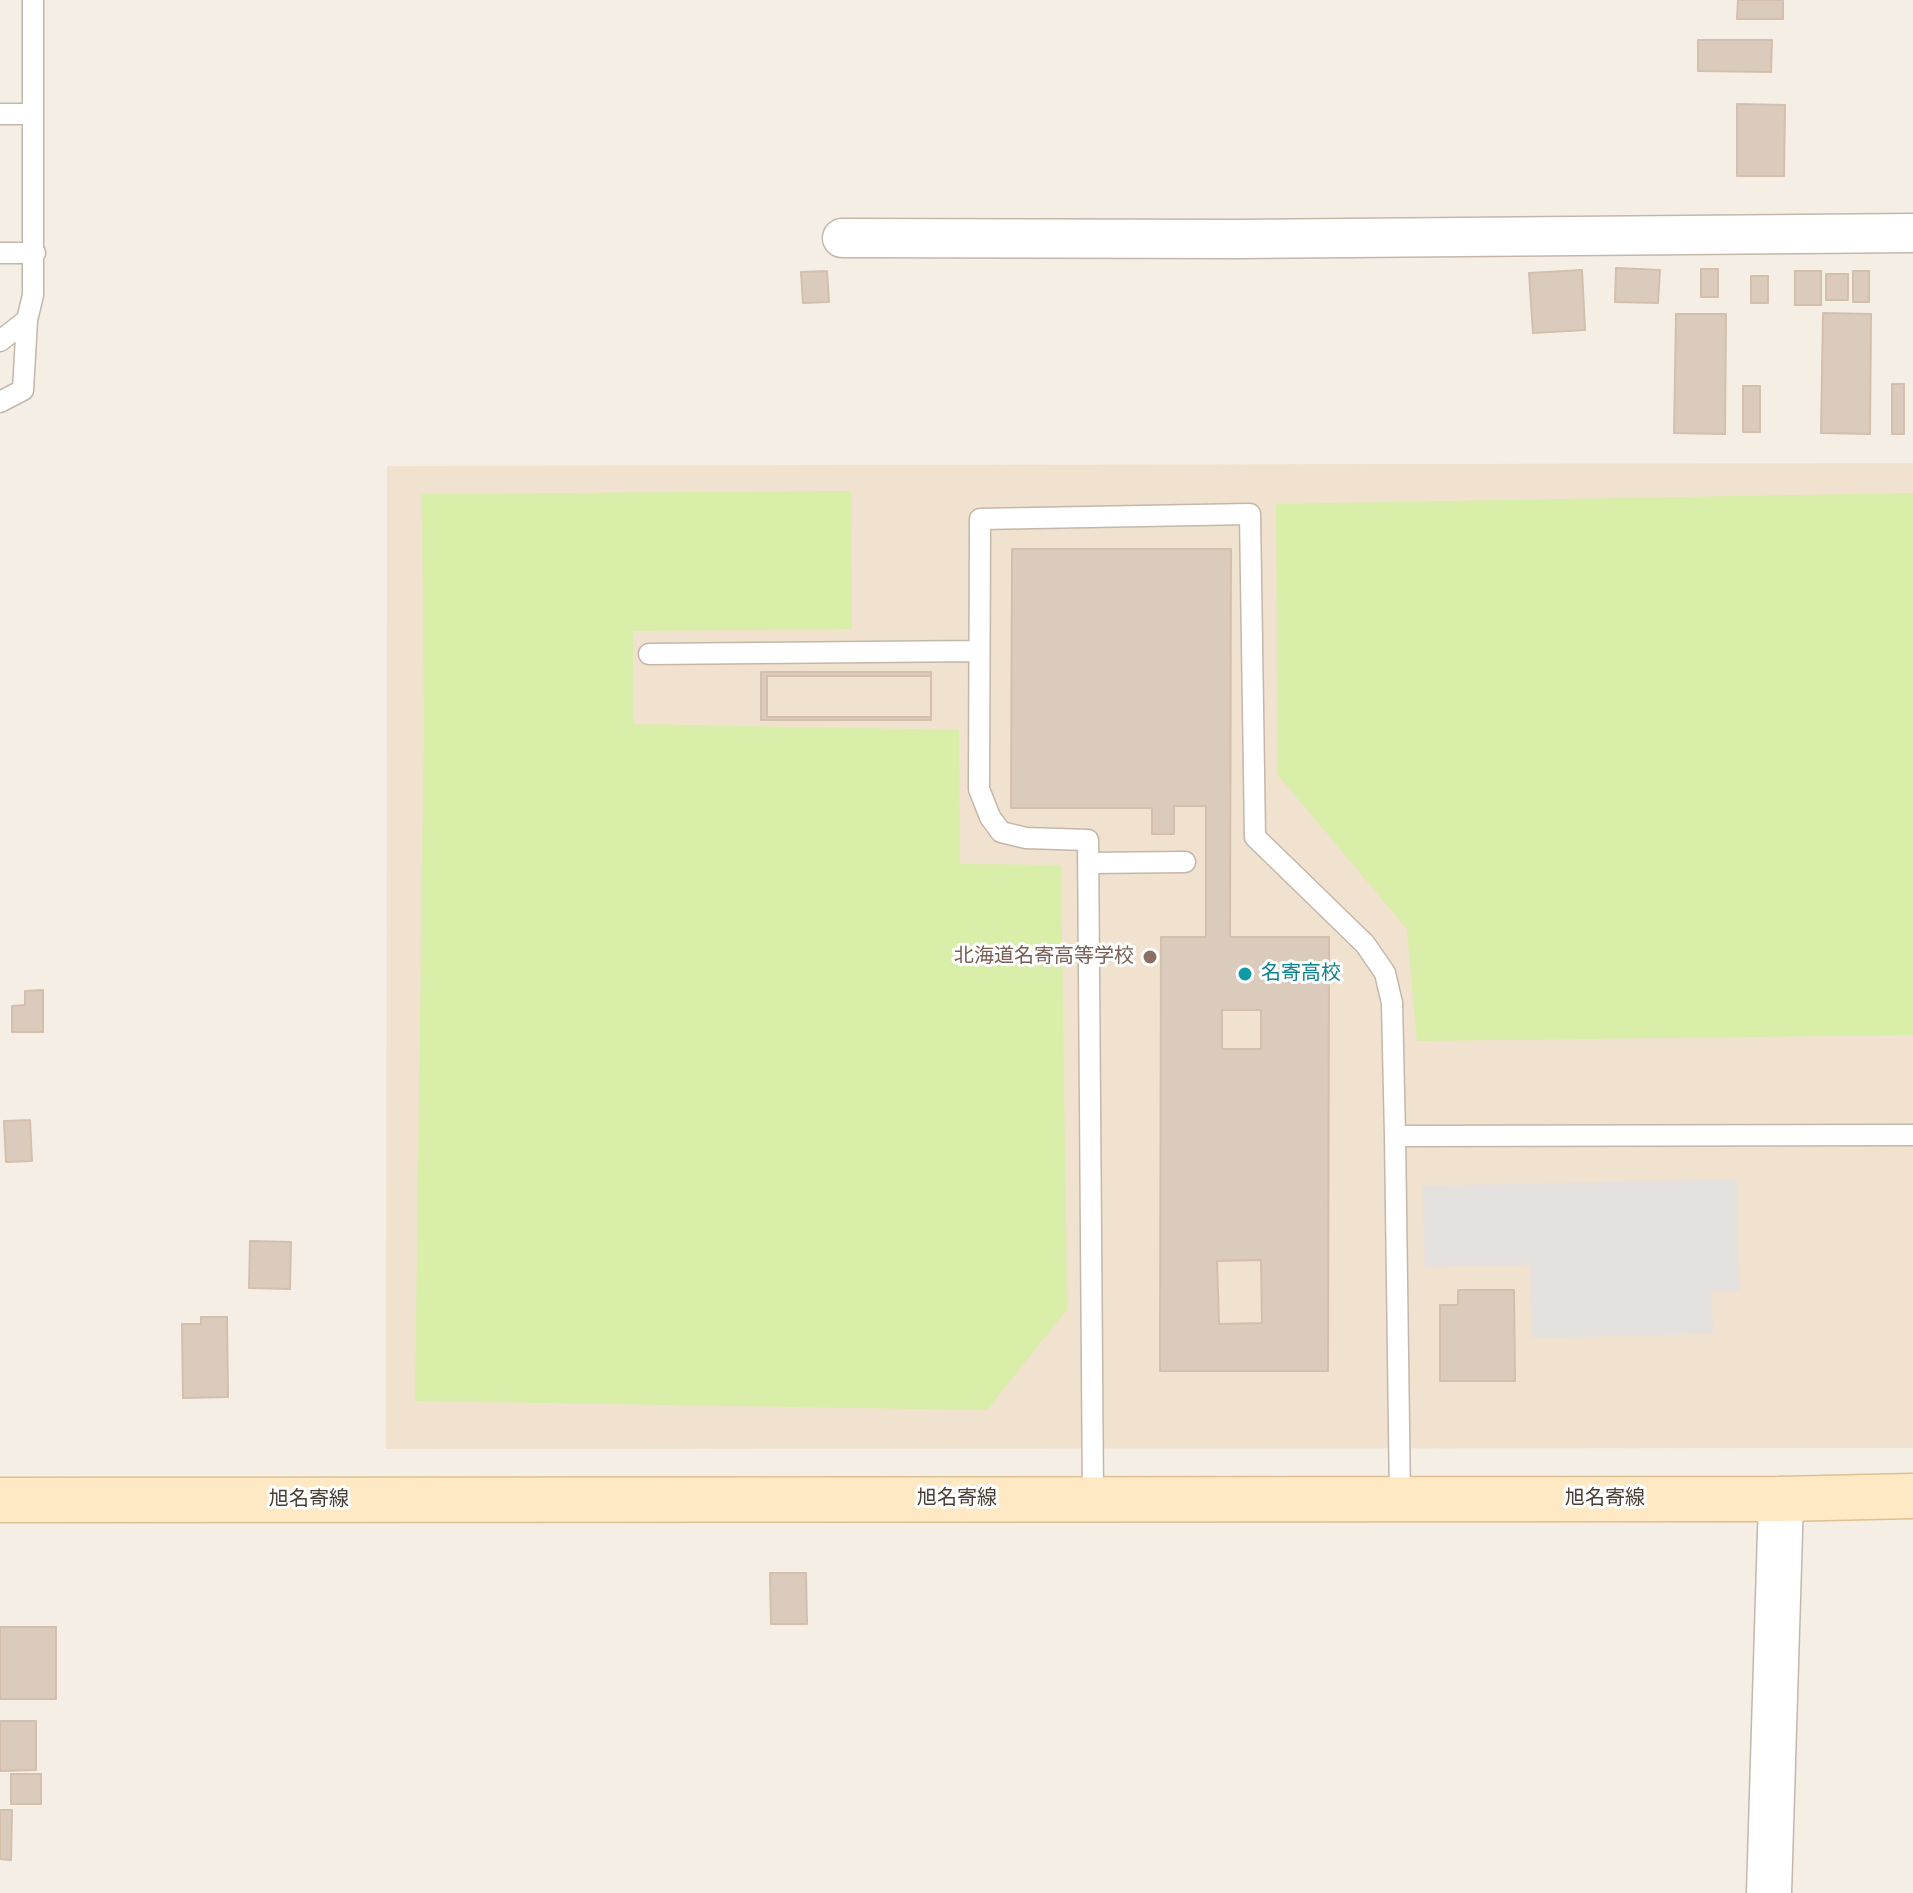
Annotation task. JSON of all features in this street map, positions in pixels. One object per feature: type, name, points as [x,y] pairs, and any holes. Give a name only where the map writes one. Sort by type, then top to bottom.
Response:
[{"type":"main road","name":"旭名寄線","points":[[0,1500],[1781,1499],[1913,1496]]},
{"type":"street","points":[[842,238],[1237,239],[1913,233]]},
{"type":"street","points":[[1769,1893],[1781,1499]]},
{"type":"lane","points":[[0,402],[23,390],[27,320],[33,295],[33,0]]},
{"type":"lane","points":[[0,114],[33,114]]},
{"type":"lane","points":[[0,253],[35,253]]},
{"type":"lane","points":[[0,341],[27,320]]},
{"type":"lane","points":[[1093,1499],[1088,840],[1026,838],[1001,832],[990,817],[979,789],[980,519],[1250,514],[1255,837],[1365,944],[1385,973],[1392,1003],[1400,1499]]},
{"type":"lane","points":[[649,654],[979,651]]},
{"type":"lane","points":[[1088,863],[1185,862]]},
{"type":"lane","points":[[1395,1136],[1913,1135]]},
{"type":"shaded area","name":"北海道名寄高等学校","points":[[1913,463],[1913,1448],[386,1449],[387,466]]},
{"type":"shaded area","points":[[1737,1179],[1739,1291],[1712,1292],[1713,1334],[1531,1338],[1530,1265],[1425,1267],[1422,1186]]},
{"type":"green space","points":[[851,491],[852,629],[633,631],[633,724],[959,730],[960,864],[1061,865],[1067,1309],[987,1410],[415,1401],[424,726],[422,494]]},
{"type":"green space","points":[[1913,493],[1913,1035],[1417,1041],[1407,929],[1278,775],[1276,504]]},
{"type":"building","points":[[1738,0],[1783,0],[1783,19],[1737,19]]},
{"type":"building","points":[[1698,40],[1772,40],[1771,72],[1698,71]]},
{"type":"building","points":[[1737,104],[1785,105],[1784,176],[1737,176]]},
{"type":"building","points":[[1616,268],[1660,270],[1658,303],[1615,302]]},
{"type":"building","points":[[1701,269],[1718,269],[1718,297],[1701,297]]},
{"type":"building","points":[[1582,270],[1585,330],[1533,333],[1529,273]]},
{"type":"building","points":[[827,271],[829,302],[803,303],[801,272]]},
{"type":"building","points":[[1795,271],[1821,271],[1821,305],[1795,305]]},
{"type":"building","points":[[1853,271],[1869,271],[1869,302],[1853,302]]},
{"type":"building","points":[[1826,274],[1848,274],[1848,300],[1826,300]]},
{"type":"building","points":[[1751,276],[1768,276],[1768,303],[1751,303]]},
{"type":"building","points":[[1823,313],[1871,314],[1870,434],[1821,433]]},
{"type":"building","points":[[1676,314],[1726,314],[1725,434],[1674,433]]},
{"type":"building","points":[[1892,384],[1904,384],[1904,434],[1892,434]]},
{"type":"building","points":[[1743,386],[1760,386],[1760,432],[1743,432]]},
{"type":"building","name":"名寄高校","points":[[1012,549],[1231,549],[1230,937],[1329,937],[1328,1371],[1160,1371],[1161,937],[1206,937],[1206,806],[1174,806],[1174,834],[1152,834],[1152,808],[1011,808]],"holes":[[[1222,1010],[1261,1010],[1261,1049],[1222,1049]],[[1261,1260],[1262,1323],[1219,1324],[1217,1261]]]},
{"type":"building","points":[[761,672],[931,672],[931,720],[761,720]]},
{"type":"building","points":[[767,676],[931,676],[931,717],[767,717]]},
{"type":"building","points":[[43,990],[43,1032],[12,1032],[12,1006],[25,1005],[25,991]]},
{"type":"building","points":[[30,1120],[32,1161],[6,1162],[4,1121]]},
{"type":"building","points":[[250,1241],[291,1242],[290,1289],[249,1288]]},
{"type":"building","points":[[1458,1290],[1514,1290],[1515,1381],[1440,1381],[1440,1305],[1458,1305]]},
{"type":"building","points":[[201,1317],[227,1317],[228,1397],[183,1398],[182,1324],[201,1324]]},
{"type":"building","points":[[770,1573],[806,1573],[807,1624],[771,1624]]},
{"type":"building","points":[[0,1627],[56,1627],[56,1699],[0,1699]]},
{"type":"building","points":[[0,1721],[36,1721],[36,1770],[0,1771]]},
{"type":"building","points":[[11,1774],[41,1774],[41,1804],[11,1804]]},
{"type":"building","points":[[0,1810],[12,1810],[11,1860],[0,1859]]},
{"type":"place","name":"北海道名寄高等学校","points":[[1150,957]]},
{"type":"place","name":"名寄高校","points":[[1245,974]]}]
